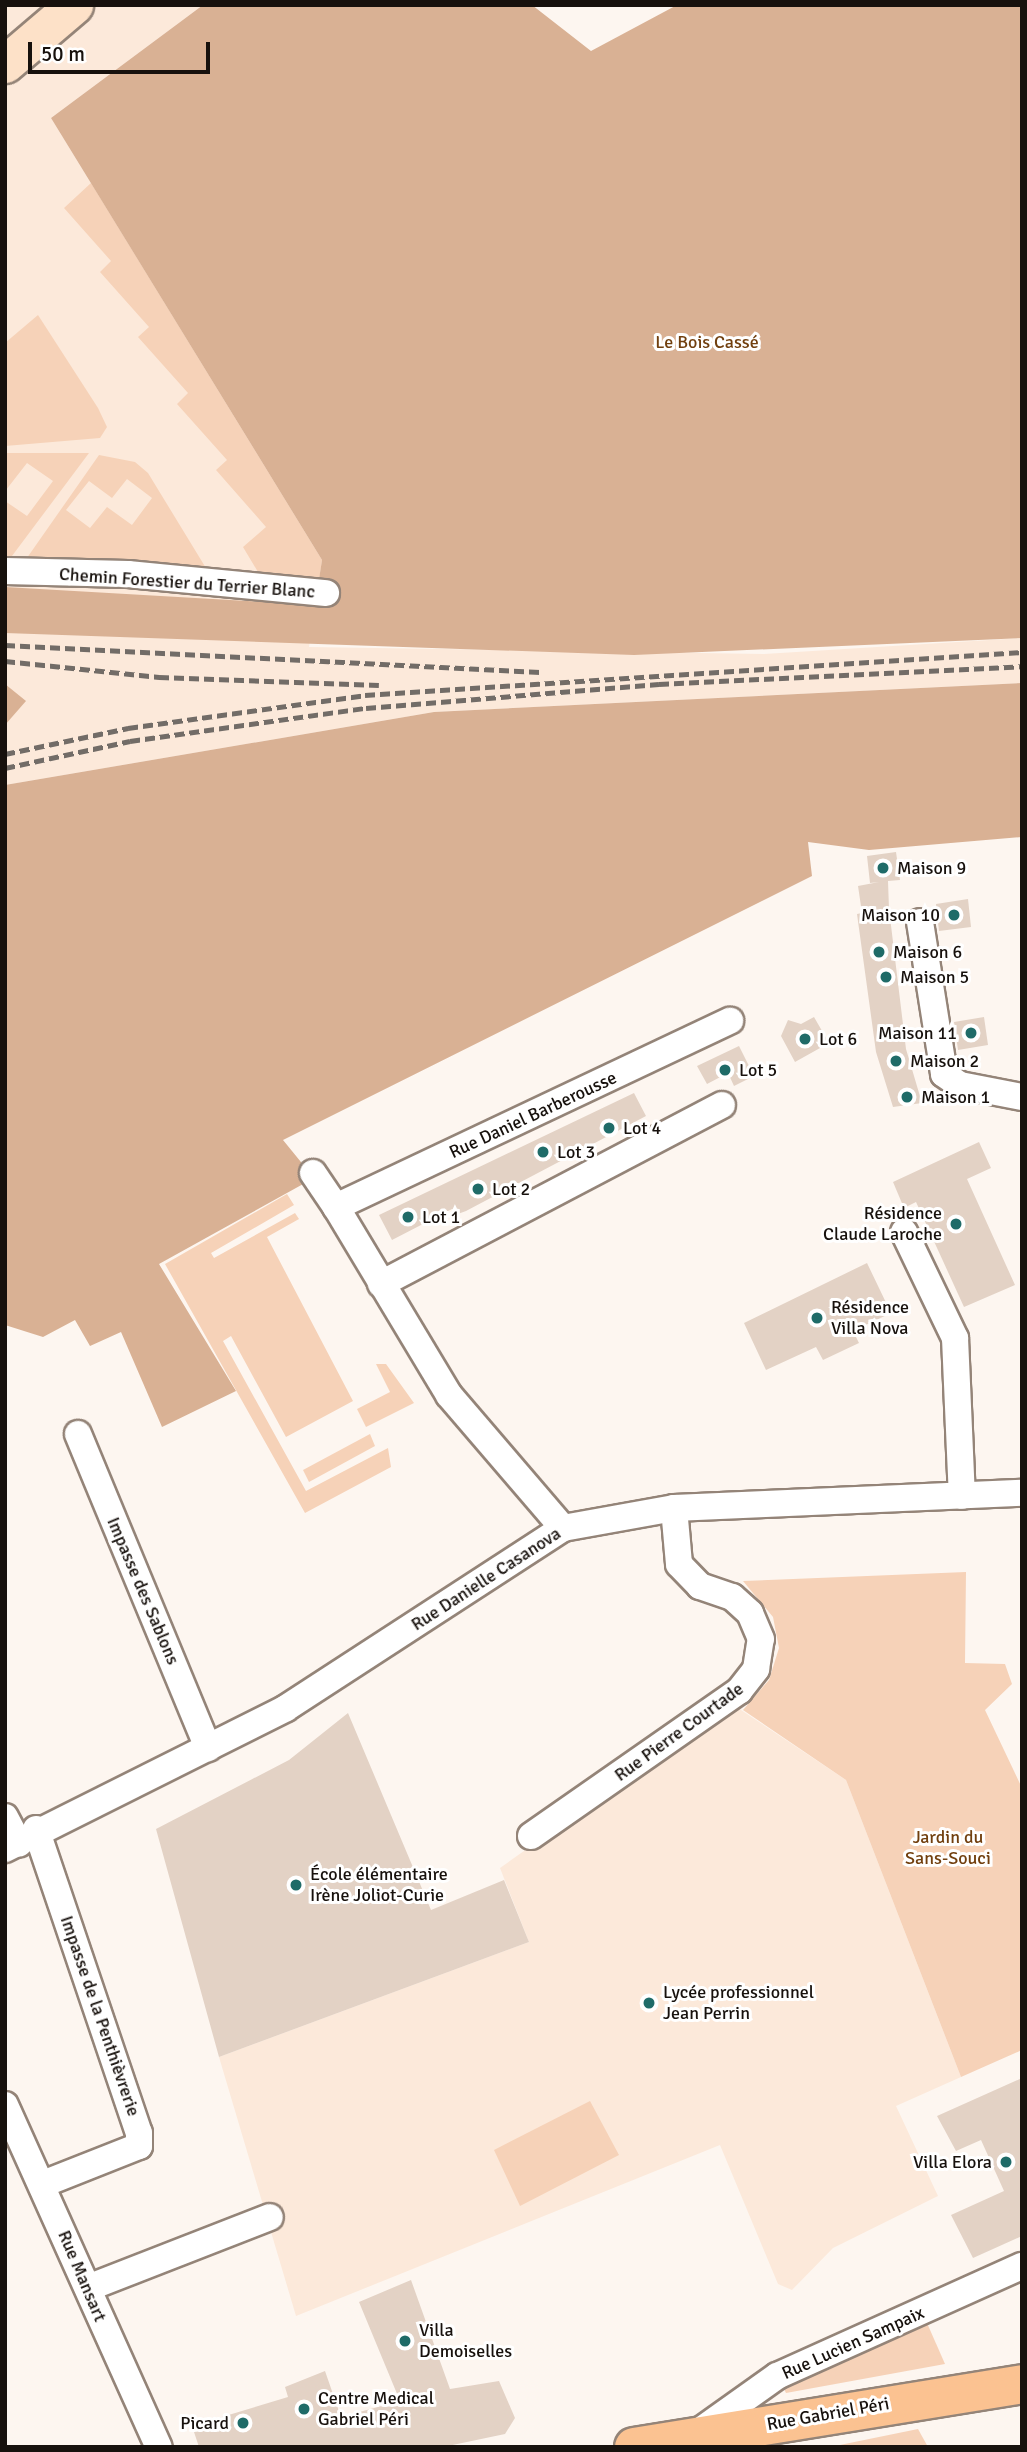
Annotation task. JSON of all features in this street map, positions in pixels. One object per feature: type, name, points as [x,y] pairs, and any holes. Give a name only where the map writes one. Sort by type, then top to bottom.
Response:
[{"type":"main road","points":[[5,37],[42,5]]},
{"type":"main road","points":[[5,64],[74,5]]},
{"type":"main road","name":"Rue Gabriel Péri","points":[[634,2447],[694,2435],[1022,2384]]},
{"type":"street","name":"Chemin Forestier du Terrier Blanc","points":[[5,571],[326,593]]},
{"type":"street","points":[[920,922],[944,1074],[960,1085],[1010,1094]]},
{"type":"street","name":"Rue Daniel Barberousse","points":[[336,1207],[730,1021]]},
{"type":"street","points":[[381,1284],[722,1105]]},
{"type":"street","points":[[313,1173],[449,1395],[563,1528]]},
{"type":"street","points":[[904,1232],[956,1338],[962,1496]]},
{"type":"street","name":"Impasse des Sablons","points":[[78,1434],[208,1748]]},
{"type":"street","name":"Rue Danielle Casanova","points":[[20,1840],[208,1748],[332,1681],[563,1528],[617,1513],[674,1508],[1022,1493]]},
{"type":"street","name":"Rue Pierre Courtade","points":[[531,1836],[739,1691],[756,1669],[761,1639],[750,1613],[732,1597],[699,1586],[679,1564],[674,1508]]},
{"type":"street","name":"Impasse de la Penthièvrerie","points":[[5,1817],[20,1840],[139,2133],[139,2146],[43,2184]]},
{"type":"street","name":"Rue Mansart","points":[[5,2105],[43,2184],[159,2447]]},
{"type":"street","points":[[88,2288],[270,2217]]},
{"type":"street","name":"Rue Lucien Sampaix","points":[[694,2435],[777,2376],[1022,2266]]},
{"type":"shaded area","points":[[5,5],[203,5],[51,118],[322,560],[309,647],[764,654],[1022,638],[1022,683],[434,712],[5,785]]},
{"type":"shaded area","name":"Lycée professionnel Jean Perrin","points":[[732,1704],[846,1780],[961,2077],[896,2106],[938,2196],[833,2248],[792,2290],[778,2284],[720,2145],[296,2316],[219,2057],[529,1942],[500,1868]]},
{"type":"green space","name":"Le Bois Cassé","points":[[203,5],[532,5],[591,51],[677,5],[1022,5],[1022,638],[634,655],[5,633],[5,587],[315,605],[322,560],[51,118]]},
{"type":"green space","points":[[91,183],[322,560],[319,580],[261,577],[243,547],[266,527],[216,470],[227,460],[177,404],[188,393],[138,337],[149,327],[100,272],[111,261],[64,208]]},
{"type":"green space","points":[[38,315],[98,408],[107,427],[100,438],[5,446],[5,343]]},
{"type":"green space","points":[[5,453],[89,453],[6,564],[5,501],[27,516],[53,481],[27,463],[6,490]]},
{"type":"green space","points":[[99,455],[135,462],[148,473],[209,573],[22,565]],"holes":[[[127,479],[152,498],[132,525],[107,507],[90,528],[66,510],[89,481],[112,498]]]},
{"type":"green space","points":[[1022,683],[1022,837],[869,850],[808,842],[812,876],[283,1140],[314,1178],[159,1264],[236,1391],[162,1427],[121,1332],[90,1346],[75,1320],[43,1337],[5,1325],[5,785],[434,712]]},
{"type":"green space","points":[[5,684],[26,701],[5,725]]},
{"type":"green space","points":[[287,1194],[294,1205],[211,1253],[214,1258],[295,1213],[299,1219],[267,1237],[353,1401],[286,1437],[231,1336],[223,1341],[306,1491],[388,1448],[391,1467],[305,1513],[165,1264]]},
{"type":"green space","points":[[376,1364],[386,1364],[414,1403],[366,1427],[357,1409],[390,1392]]},
{"type":"green space","points":[[370,1434],[375,1446],[309,1482],[303,1470]]},
{"type":"green space","name":"Jardin du Sans-Souci","points":[[966,1572],[965,1663],[1005,1664],[1012,1684],[985,1710],[1022,1788],[1022,2050],[961,2077],[846,1780],[743,1710],[769,1680],[779,1648],[773,1617],[743,1581]]},
{"type":"green space","points":[[590,2101],[619,2155],[520,2206],[494,2150]]},
{"type":"green space","points":[[927,2323],[945,2364],[786,2393],[784,2389]]},
{"type":"green space","points":[[918,2429],[928,2447],[830,2447]]},
{"type":"building","points":[[896,852],[900,880],[888,881],[889,909],[906,1049],[922,1103],[893,1107],[876,1052],[857,914],[862,913],[858,886],[879,882],[870,883],[867,856]]},
{"type":"building","name":"Maison 10","points":[[968,899],[971,927],[939,931],[936,904]]},
{"type":"building","name":"Lot 6","points":[[814,1017],[829,1043],[795,1062],[781,1036],[788,1020],[801,1024]]},
{"type":"building","name":"Maison 11","points":[[984,1017],[988,1045],[958,1050],[954,1022]]},
{"type":"building","name":"Lot 5","points":[[739,1046],[754,1076],[734,1086],[728,1073],[707,1084],[697,1066]]},
{"type":"building","points":[[634,1093],[646,1116],[466,1211],[455,1215],[452,1209],[392,1240],[379,1215]]},
{"type":"building","name":"Résidence Claude Laroche","points":[[979,1142],[991,1168],[967,1179],[1015,1285],[964,1307],[916,1202],[904,1208],[893,1182]]},
{"type":"building","name":"Résidence Villa Nova","points":[[867,1263],[891,1313],[853,1331],[859,1343],[823,1360],[816,1347],[766,1370],[744,1323]]},
{"type":"building","name":"École élémentaire Irène Joliot-Curie","points":[[348,1713],[431,1910],[504,1880],[529,1942],[219,2057],[156,1829],[289,1760]]},
{"type":"building","name":"Villa Elora","points":[[1022,2078],[1022,2236],[973,2258],[951,2215],[1004,2191],[981,2140],[956,2151],[937,2116]]},
{"type":"building","name":"Villa Demoiselles","points":[[411,2280],[450,2389],[499,2381],[515,2418],[505,2434],[443,2447],[199,2447],[192,2426],[288,2397],[285,2387],[325,2371],[341,2417],[400,2401],[359,2302]]},
{"type":"railway","points":[[5,645],[540,672]]},
{"type":"railway","points":[[5,754],[128,728],[365,695],[1022,652]]},
{"type":"railway","points":[[5,661],[159,677],[379,685]]},
{"type":"railway","points":[[5,768],[130,741],[366,708],[659,684],[1022,666]]},
{"type":"place","name":"Maison 9","points":[[883,868]]},
{"type":"place","name":"Maison 10","points":[[954,915]]},
{"type":"place","name":"Maison 6","points":[[879,952]]},
{"type":"place","name":"Maison 5","points":[[886,977]]},
{"type":"place","name":"Maison 11","points":[[971,1033]]},
{"type":"place","name":"Lot 6","points":[[805,1039]]},
{"type":"place","name":"Maison 2","points":[[896,1061]]},
{"type":"place","name":"Lot 5","points":[[725,1070]]},
{"type":"place","name":"Maison 1","points":[[907,1097]]},
{"type":"place","name":"Lot 4","points":[[609,1128]]},
{"type":"place","name":"Lot 3","points":[[543,1152]]},
{"type":"place","name":"Lot 2","points":[[478,1189]]},
{"type":"place","name":"Lot 1","points":[[408,1217]]},
{"type":"place","name":"Résidence Claude Laroche","points":[[956,1224]]},
{"type":"place","name":"Résidence Villa Nova","points":[[817,1318]]},
{"type":"place","name":"École élémentaire Irène Joliot-Curie","points":[[296,1885]]},
{"type":"place","name":"Lycée professionnel Jean Perrin","points":[[649,2003]]},
{"type":"place","name":"Villa Elora","points":[[1006,2162]]},
{"type":"place","name":"Villa Demoiselles","points":[[405,2341]]},
{"type":"place","name":"Centre Medical Gabriel Péri","points":[[304,2409]]},
{"type":"place","name":"Picard","points":[[243,2423]]}]
